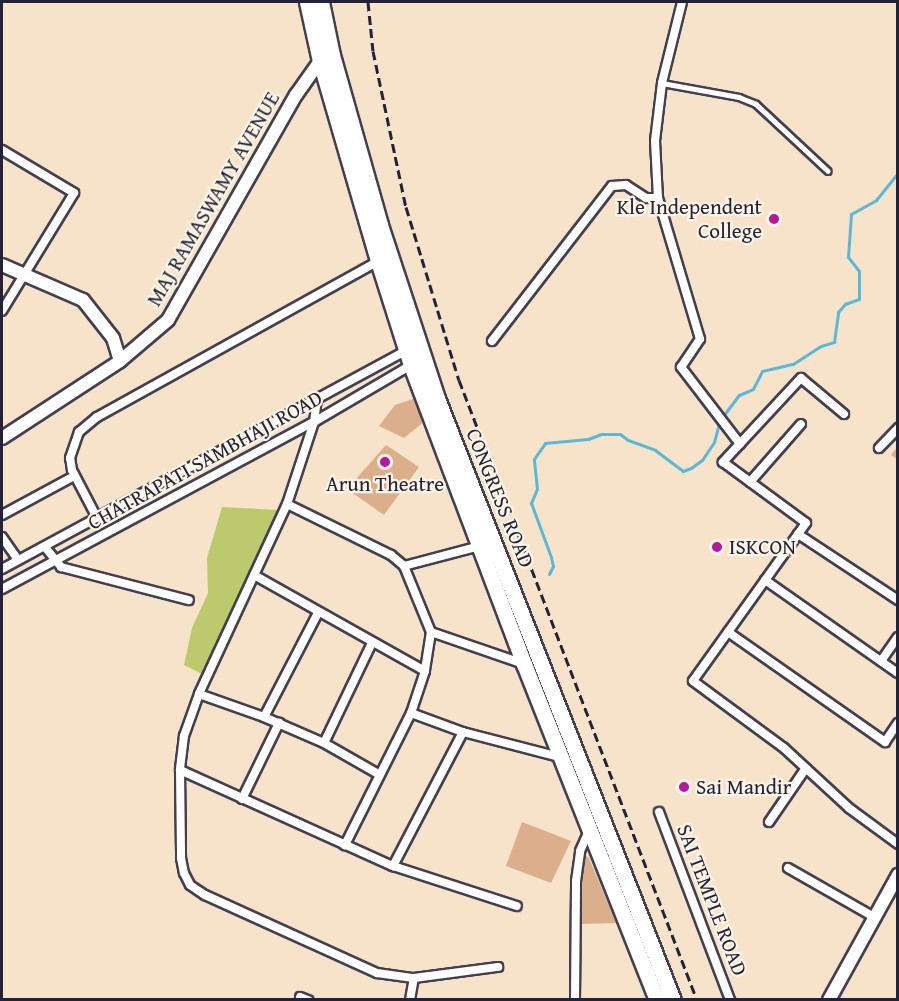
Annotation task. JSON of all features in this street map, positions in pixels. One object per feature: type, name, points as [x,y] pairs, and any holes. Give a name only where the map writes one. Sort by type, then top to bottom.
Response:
[{"type":"highway","name":"CONGRESS ROAD","points":[[307,2],[380,225],[415,355],[480,546],[524,664],[571,758],[591,829],[657,999]]},
{"type":"highway","name":"CONGRESS ROAD","points":[[321,2],[326,58],[378,261],[571,758],[674,999]]},
{"type":"street","points":[[682,2],[662,83],[655,141],[658,198],[700,339],[681,367],[740,444]]},
{"type":"street","name":"MAJ RAMASWAMY AVENUE","points":[[2,438],[120,361],[168,320],[296,95],[326,58]]},
{"type":"street","points":[[2,150],[74,193],[2,311]]},
{"type":"street","points":[[492,341],[612,186],[626,185],[646,198],[658,198]]},
{"type":"street","points":[[96,516],[86,493],[74,476],[70,458],[73,442],[79,432],[97,417],[378,261]]},
{"type":"street","points":[[2,264],[83,300],[112,338],[120,361]]},
{"type":"street","name":"CHATRAPATI SAMBHAJI ROAD","points":[[2,569],[317,398],[415,355]]},
{"type":"street","name":"CHATRAPATI SAMBHAJI ROAD","points":[[2,589],[314,422],[415,355]]},
{"type":"street","points":[[844,414],[801,378],[723,462],[806,523],[693,681],[784,748],[849,808],[897,844]]},
{"type":"street","points":[[317,398],[314,422],[287,504],[200,694],[184,736],[180,770],[181,858],[190,885],[205,895],[377,973],[414,978],[498,967]]},
{"type":"street","points":[[750,482],[801,424]]},
{"type":"street","points":[[879,448],[897,428]]},
{"type":"street","points":[[2,514],[74,476]]},
{"type":"street","points":[[287,504],[391,555],[404,566],[431,632],[425,671],[411,713],[345,845]]},
{"type":"street","points":[[798,534],[897,600]]},
{"type":"street","points":[[2,537],[18,560]]},
{"type":"street","points":[[404,566],[480,546]]},
{"type":"street","points":[[45,547],[54,561],[68,569],[189,600]]},
{"type":"street","points":[[254,575],[318,613],[425,671]]},
{"type":"street","points":[[765,580],[897,672]]},
{"type":"street","points":[[264,717],[318,613]]},
{"type":"street","points":[[431,632],[524,664]]},
{"type":"street","points":[[728,632],[885,742],[897,723]]},
{"type":"street","points":[[881,661],[897,637]]},
{"type":"street","points":[[324,743],[372,643]]},
{"type":"street","points":[[200,694],[264,717],[324,743],[381,775]]},
{"type":"street","points":[[411,713],[463,732],[571,758]]},
{"type":"street","points":[[242,799],[279,723]]},
{"type":"street","points":[[393,866],[463,732]]},
{"type":"street","points":[[770,822],[806,768]]},
{"type":"street","points":[[180,770],[393,866],[517,906]]},
{"type":"street","name":"SAI TEMPLE ROAD","points":[[659,813],[730,999]]},
{"type":"street","points":[[575,999],[576,881],[580,851],[591,829]]},
{"type":"street","points":[[788,868],[874,917]]},
{"type":"street","points":[[829,999],[897,874]]},
{"type":"street","points":[[410,999],[414,978]]},
{"type":"lane","points":[[662,83],[739,97],[756,104],[828,171]]},
{"type":"green space","points":[[222,507],[279,510],[204,675],[184,665],[192,628],[208,593],[207,558]]},
{"type":"building","points":[[416,398],[425,421],[404,438],[379,426],[395,405]]},
{"type":"building","points":[[386,445],[419,467],[384,515],[347,489]]},
{"type":"building","points":[[898,446],[898,460],[891,455]]},
{"type":"building","points":[[522,822],[571,841],[551,883],[506,866]]},
{"type":"building","points":[[583,854],[589,858],[616,923],[581,924]]},
{"type":"waterway","points":[[549,574],[553,566],[551,557],[531,503],[537,489],[534,459],[545,443],[588,439],[601,434],[620,434],[628,440],[655,450],[683,471],[702,460],[714,442],[720,420],[739,395],[753,389],[762,371],[793,364],[821,346],[834,342],[838,312],[845,304],[859,299],[859,271],[848,257],[851,214],[876,200],[898,173]]},
{"type":"railway","points":[[368,2],[373,51],[406,207],[459,380],[697,1000]]},
{"type":"place","name":"Kle Independent College","points":[[774,219]]},
{"type":"place","name":"Arun Theatre","points":[[385,462]]},
{"type":"place","name":"ISKCON","points":[[717,547]]},
{"type":"place","name":"Sai Mandir","points":[[684,787]]}]
